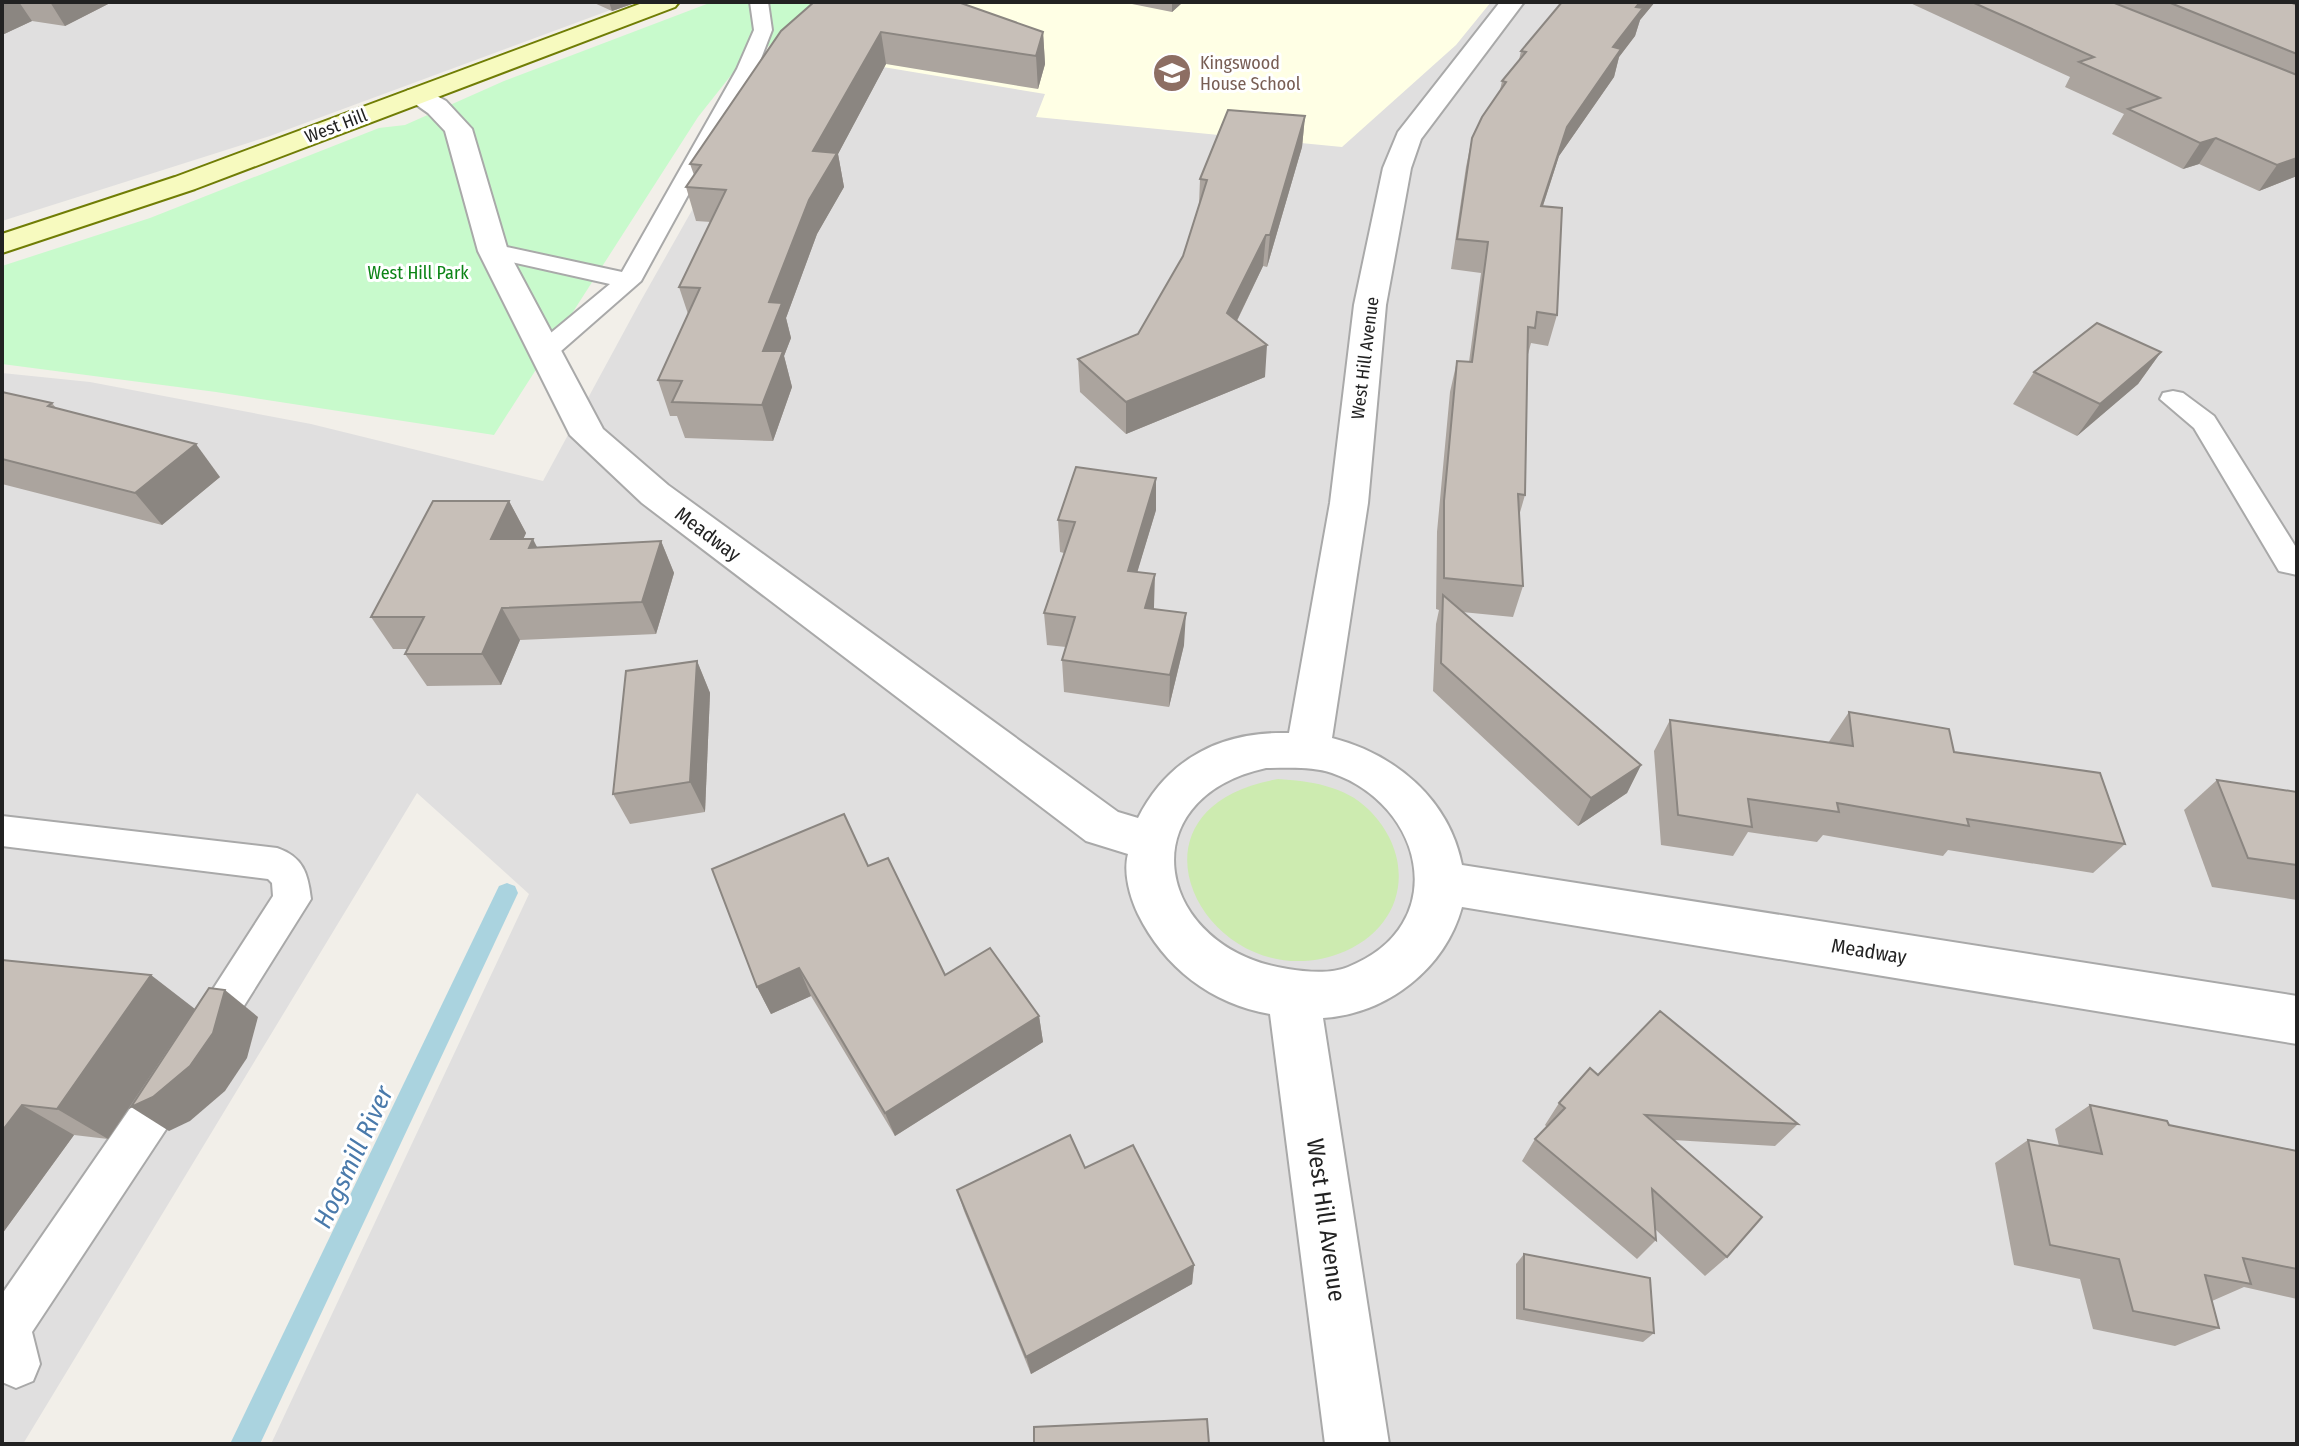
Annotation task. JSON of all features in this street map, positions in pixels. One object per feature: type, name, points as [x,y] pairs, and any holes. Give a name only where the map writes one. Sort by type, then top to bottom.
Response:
[{"type":"main road","name":"West Hill","points":[[2,244],[185,183],[667,2]]},
{"type":"street","name":"West Hill Avenue","points":[[1308,750],[1349,503],[1370,305],[1397,168],[1408,138],[1512,2]]},
{"type":"street","name":"Meadway","points":[[417,96],[437,107],[458,129],[493,251],[588,435],[655,494],[1103,827],[1152,842]]},
{"type":"street","points":[[1266,750],[1308,750],[1350,761],[1387,782],[1416,810],[1435,845],[1441,883],[1434,919],[1414,952],[1381,977],[1341,993],[1294,996],[1243,984],[1198,959],[1167,924],[1151,883],[1152,842],[1166,807],[1192,779],[1226,759],[1266,750]]},
{"type":"street","name":"Meadway","points":[[1441,883],[2297,1020]]},
{"type":"street","name":"West Hill Avenue","points":[[1294,996],[1357,1444]]},
{"type":"lane","points":[[544,352],[629,281],[747,69],[763,30],[766,2]]},
{"type":"lane","points":[[493,251],[629,281]]},
{"type":"lane","points":[[2173,399],[2204,422],[2290,563],[2297,564]]},
{"type":"lane","points":[[2,831],[277,864],[290,876],[292,899],[136,1140],[7,1328],[16,1364]]},
{"type":"shaded area","points":[[2,2],[632,2],[270,136],[2,221]]},
{"type":"shaded area","points":[[823,2],[2297,2],[2297,1444],[271,1444],[529,894],[417,793],[23,1444],[2,1444],[2,373],[90,382],[311,424],[543,481],[786,44]]},
{"type":"shaded area","name":"Kingswood House School","points":[[835,2],[1491,2],[1456,45],[1342,147],[1036,117],[1045,94],[793,52]]},
{"type":"green space","name":"West Hill Park","points":[[712,2],[813,2],[769,46],[740,64],[698,117],[494,435],[216,392],[2,364],[2,266],[150,218],[379,128],[405,125],[504,81]]},
{"type":"green space","points":[[1278,779],[1314,783],[1338,790],[1359,801],[1384,829],[1394,849],[1399,871],[1397,891],[1390,911],[1378,928],[1361,943],[1338,954],[1292,961],[1250,950],[1217,927],[1195,895],[1187,860],[1196,825],[1226,797]]},
{"type":"building","points":[[814,2],[958,2],[1043,32],[1036,56],[881,32],[813,151],[837,153],[809,200],[769,302],[782,303],[763,351],[783,351],[762,405],[672,402],[682,381],[658,380],[700,288],[679,287],[726,190],[686,187],[701,165],[690,164],[781,31]]},
{"type":"building","points":[[1562,2],[1640,2],[1636,7],[1643,8],[1613,47],[1621,49],[1567,127],[1541,206],[1562,208],[1557,315],[1537,312],[1535,328],[1528,327],[1525,495],[1518,494],[1523,586],[1444,578],[1444,501],[1457,361],[1472,362],[1488,242],[1457,239],[1472,138],[1506,82],[1502,81],[1526,52],[1521,51]]},
{"type":"building","points":[[1972,2],[2112,2],[2297,75],[2297,158],[2277,165],[2216,138],[2200,143],[2128,109],[2160,98],[2079,62],[2094,57]]},
{"type":"building","points":[[2168,2],[2290,2],[2297,5],[2297,54]]},
{"type":"building","points":[[1228,110],[1305,116],[1270,235],[1266,235],[1227,313],[1267,345],[1126,402],[1078,359],[1138,334],[1183,256],[1207,180],[1200,179]]},
{"type":"building","points":[[2097,323],[2161,352],[2100,404],[2034,372]]},
{"type":"building","points":[[2,392],[196,444],[135,493],[2,459]]},
{"type":"building","points":[[1076,467],[1156,478],[1128,571],[1155,574],[1145,608],[1186,613],[1170,675],[1062,660],[1075,617],[1044,613],[1075,522],[1058,520]]},
{"type":"building","points":[[433,501],[509,501],[491,539],[533,539],[529,548],[661,541],[642,602],[502,608],[482,654],[405,654],[424,617],[371,617]]},
{"type":"building","points":[[1443,595],[1641,765],[1591,798],[1441,663]]},
{"type":"building","points":[[697,661],[690,782],[613,794],[626,671]]},
{"type":"building","points":[[1849,712],[1949,729],[1954,752],[2100,773],[2125,844],[1967,819],[1969,826],[1837,803],[1839,812],[1748,799],[1752,827],[1678,815],[1670,720],[1853,746]]},
{"type":"building","points":[[2217,780],[2297,792],[2297,865],[2248,858]]},
{"type":"building","points":[[844,814],[868,866],[888,858],[945,975],[990,948],[1039,1016],[885,1113],[799,968],[757,987],[712,869]]},
{"type":"building","points":[[2,960],[151,975],[57,1109],[22,1105],[2,1131]]},
{"type":"building","points":[[209,988],[225,990],[213,1033],[190,1066],[153,1097],[131,1107]]},
{"type":"building","points":[[1660,1011],[1798,1124],[1645,1115],[1762,1217],[1727,1257],[1652,1189],[1656,1240],[1535,1139],[1565,1108],[1559,1103],[1590,1068],[1598,1075]]},
{"type":"building","points":[[2090,1105],[2297,1151],[2297,1269],[2243,1258],[2251,1284],[2205,1275],[2219,1328],[2133,1311],[2119,1259],[2050,1245],[2028,1140],[2102,1154]]},
{"type":"building","points":[[1070,1135],[1085,1168],[1133,1145],[1194,1265],[1026,1357],[957,1190]]},
{"type":"building","points":[[1524,1254],[1650,1278],[1654,1333],[1524,1309]]},
{"type":"building","points":[[1207,1419],[1209,1444],[1034,1444],[1034,1427]]},
{"type":"waterway","name":"Hogsmill River","points":[[245,1444],[507,893]]},
{"type":"place","name":"Kingswood House School","points":[[1172,73]]}]
